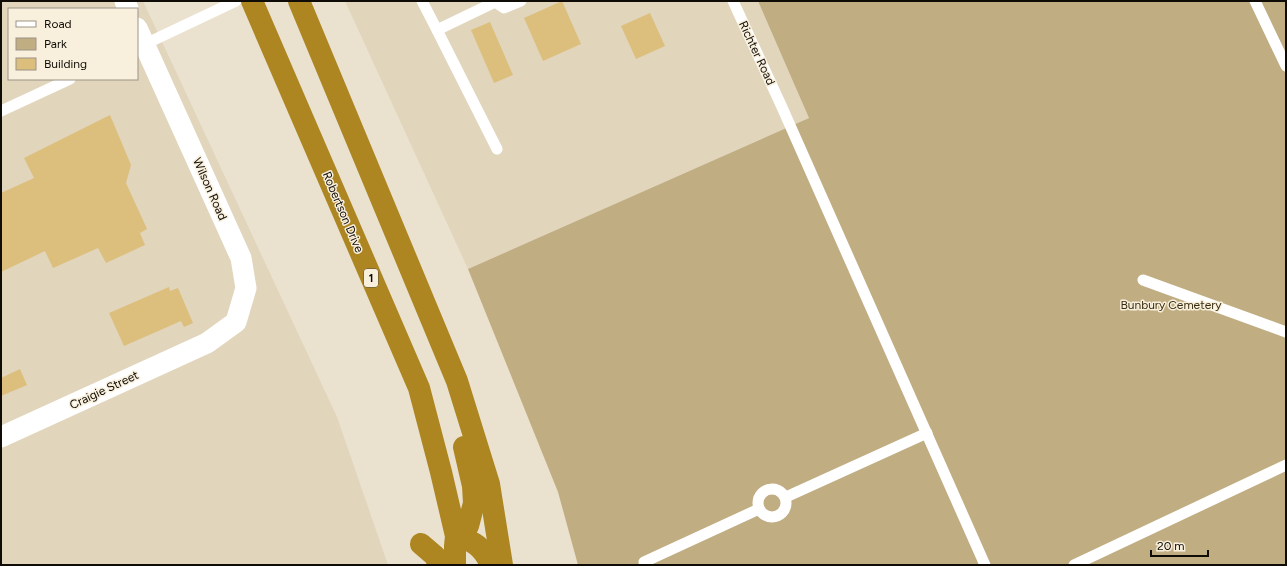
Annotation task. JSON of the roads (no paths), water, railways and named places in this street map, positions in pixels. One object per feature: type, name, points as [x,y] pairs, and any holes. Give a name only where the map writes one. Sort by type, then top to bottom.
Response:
[{"type":"highway","name":"Robertson Drive","points":[[252,1],[419,388],[442,472],[456,536],[455,565]]},
{"type":"highway","points":[[299,1],[457,381],[489,484],[502,565]]},
{"type":"highway","points":[[410,268],[419,307],[453,407],[473,486],[474,502],[468,526],[456,536]]},
{"type":"highway","points":[[456,536],[469,540],[481,548],[491,565]]},
{"type":"highway","points":[[421,544],[435,556],[439,565]]},
{"type":"street","name":"Wilson Road","points":[[139,40],[241,258],[246,288],[236,322],[207,343]]},
{"type":"street","name":"Craigie Street","points":[[1,437],[207,343]]},
{"type":"lane","points":[[139,40],[236,1]]},
{"type":"lane","points":[[422,1],[497,150]]},
{"type":"lane","points":[[437,30],[494,2],[504,8],[521,1]]},
{"type":"lane","name":"Richter Road","points":[[733,1],[781,105],[986,565]]},
{"type":"lane","points":[[1255,1],[1286,66]]},
{"type":"lane","points":[[1,111],[68,80]]},
{"type":"lane","points":[[1143,280],[1286,332]]},
{"type":"lane","points":[[786,497],[927,434]]},
{"type":"lane","points":[[1074,565],[1286,465]]},
{"type":"lane","points":[[770,489],[776,489],[782,492],[786,497],[787,504],[785,510],[781,515],[775,518],[763,514],[759,509],[758,503],[760,496],[770,489]]},
{"type":"lane","points":[[644,562],[759,509]]},
{"type":"park label","name":"Bunbury Cemetery","points":[[1171,305]]}]
